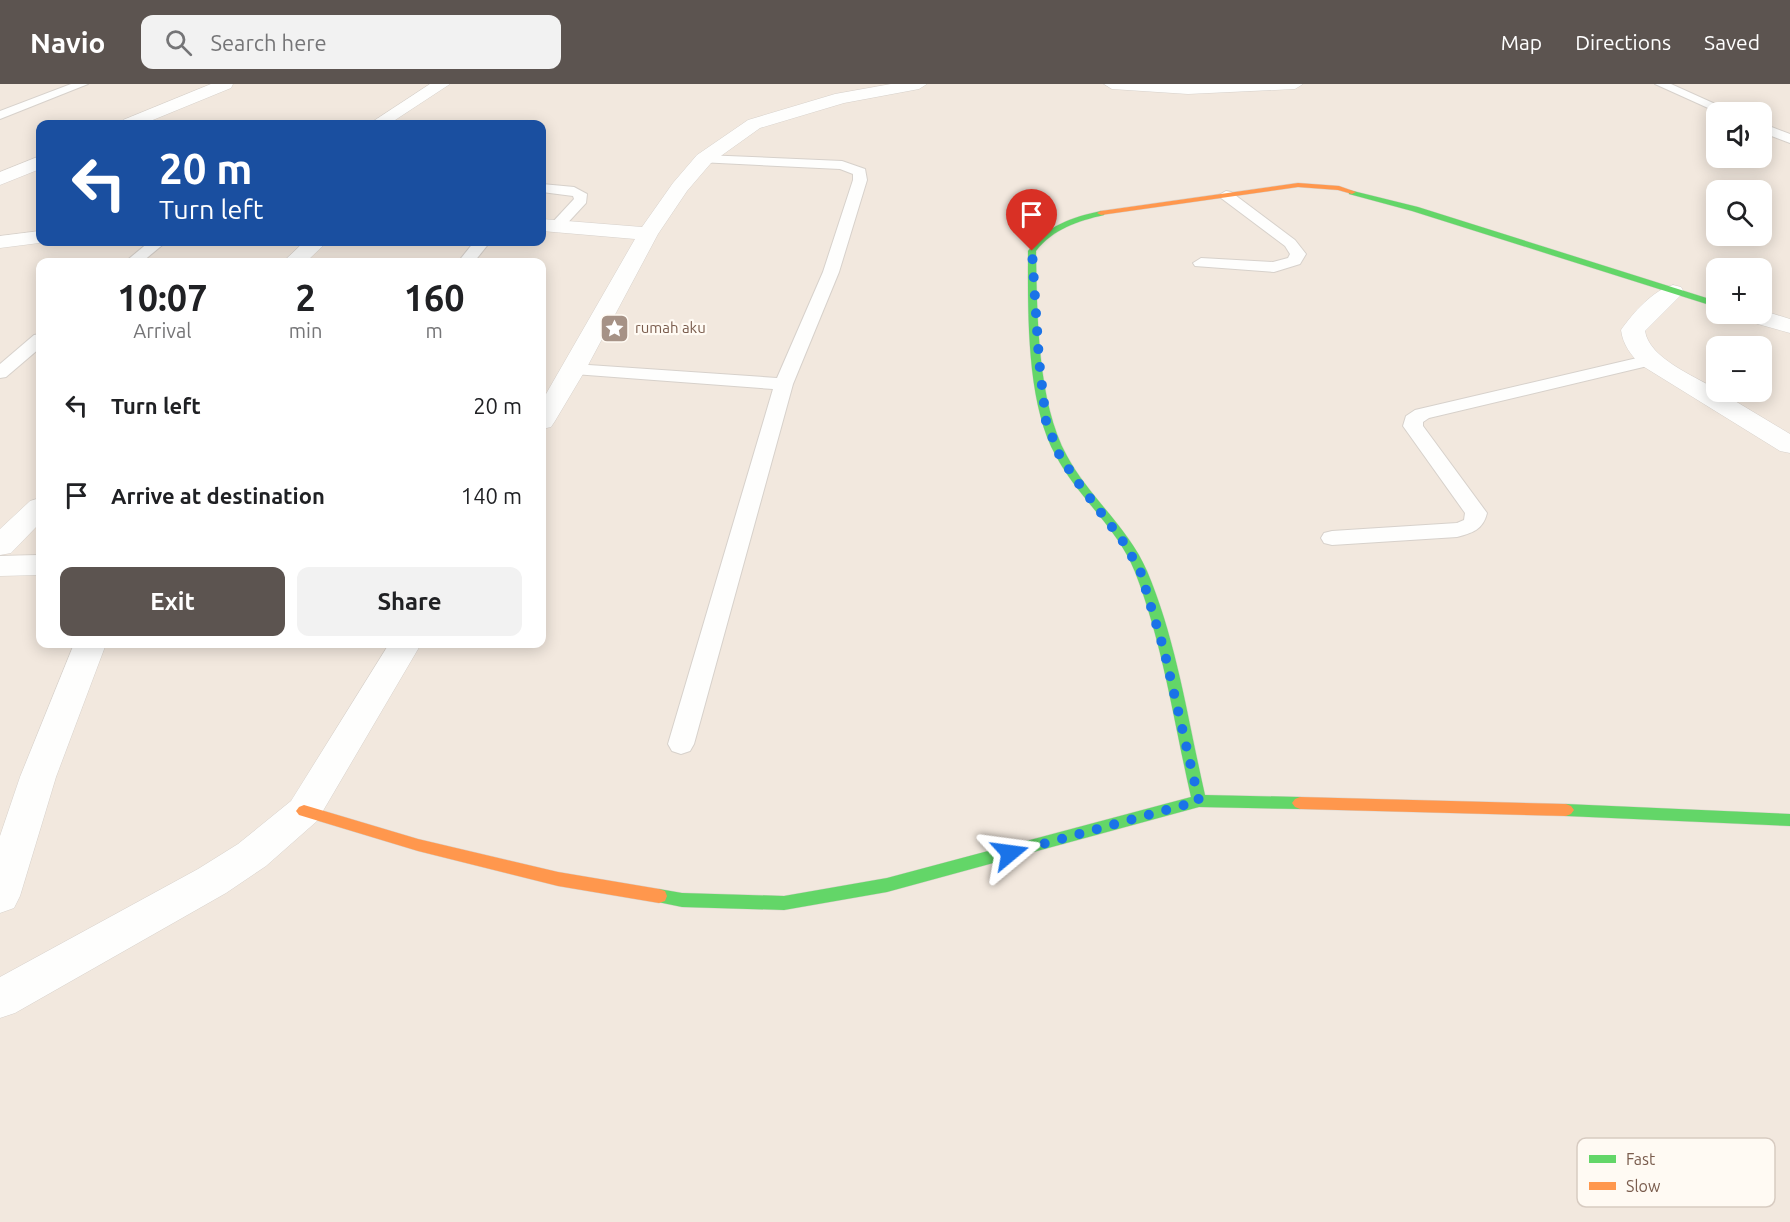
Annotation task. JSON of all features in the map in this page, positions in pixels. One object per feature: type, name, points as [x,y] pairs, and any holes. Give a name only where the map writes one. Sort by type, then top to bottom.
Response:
[{"type":"street","points":[[139,120],[225,84]]},
{"type":"street","points":[[384,120],[442,84]]},
{"type":"street","points":[[546,414],[574,369],[648,234],[680,187],[704,159],[754,124],[841,98],[919,84]]},
{"type":"street","points":[[1112,84],[1188,89],[1295,84]]},
{"type":"street","points":[[0,179],[36,164]]},
{"type":"street","points":[[1199,801],[1164,650],[1140,570],[1122,540],[1059,454],[1046,421],[1040,382],[1032,251],[1041,237],[1054,228],[1098,214],[1298,185],[1339,188],[1415,209],[1706,301]]},
{"type":"street","points":[[549,225],[648,234]]},
{"type":"street","points":[[0,242],[36,238]]},
{"type":"street","points":[[298,258],[312,246]]},
{"type":"street","points":[[1672,292],[1633,330],[1634,341],[1650,360],[1790,446]]},
{"type":"street","points":[[1772,321],[1790,326]]},
{"type":"street","points":[[0,546],[36,511]]},
{"type":"street","points":[[0,566],[36,565]]},
{"type":"street","points":[[0,896],[38,777],[88,648]]},
{"type":"street","points":[[0,999],[212,881],[252,855],[304,811],[403,648]]},
{"type":"street","points":[[304,811],[418,845],[558,879],[682,900],[784,903],[920,877],[1199,801],[1514,808],[1790,820]]},
{"type":"lane","points":[[0,115],[82,84]]},
{"type":"lane","points":[[1661,84],[1706,103]]},
{"type":"lane","points":[[1772,132],[1790,139]]},
{"type":"lane","points":[[681,744],[784,384],[831,272],[860,180],[860,172],[842,165],[704,159]]},
{"type":"lane","points":[[546,188],[574,191],[580,194],[581,200],[549,225]]},
{"type":"lane","points":[[1201,263],[1274,267],[1294,261],[1298,254],[1290,243],[1226,195]]},
{"type":"lane","points":[[138,258],[153,246]]},
{"type":"lane","points":[[469,258],[479,246]]},
{"type":"lane","points":[[0,373],[36,342]]},
{"type":"lane","points":[[1332,538],[1457,530],[1470,527],[1475,522],[1476,513],[1413,426],[1413,420],[1422,414],[1650,360]]},
{"type":"lane","points":[[574,369],[784,384]]},
{"type":"shaded area","points":[[0,84],[1790,84],[1790,1222],[0,1222]]},
{"type":"traffic: fast","points":[[1352,192],[1415,209],[1706,301]]},
{"type":"traffic: fast","points":[[1101,213],[1062,225],[1045,236],[1032,251],[1034,327],[1040,386],[1052,437],[1061,456],[1115,528],[1141,572],[1159,628],[1199,801]]},
{"type":"traffic: fast","points":[[659,896],[682,900],[784,903],[887,885],[1199,801],[1300,803]]},
{"type":"traffic: fast","points":[[1566,810],[1790,820]]},
{"type":"traffic: slow","points":[[1101,213],[1298,185],[1339,188],[1352,192]]},
{"type":"traffic: slow","points":[[1300,803],[1566,810]]},
{"type":"traffic: slow","points":[[304,811],[418,845],[558,879],[659,896]]},
{"type":"place","name":"rumah aku","points":[[614,328]]},
{"type":"route","points":[[1010,853],[1199,801],[1164,650],[1140,570],[1122,540],[1059,454],[1046,421],[1040,382],[1032,251]]}]
